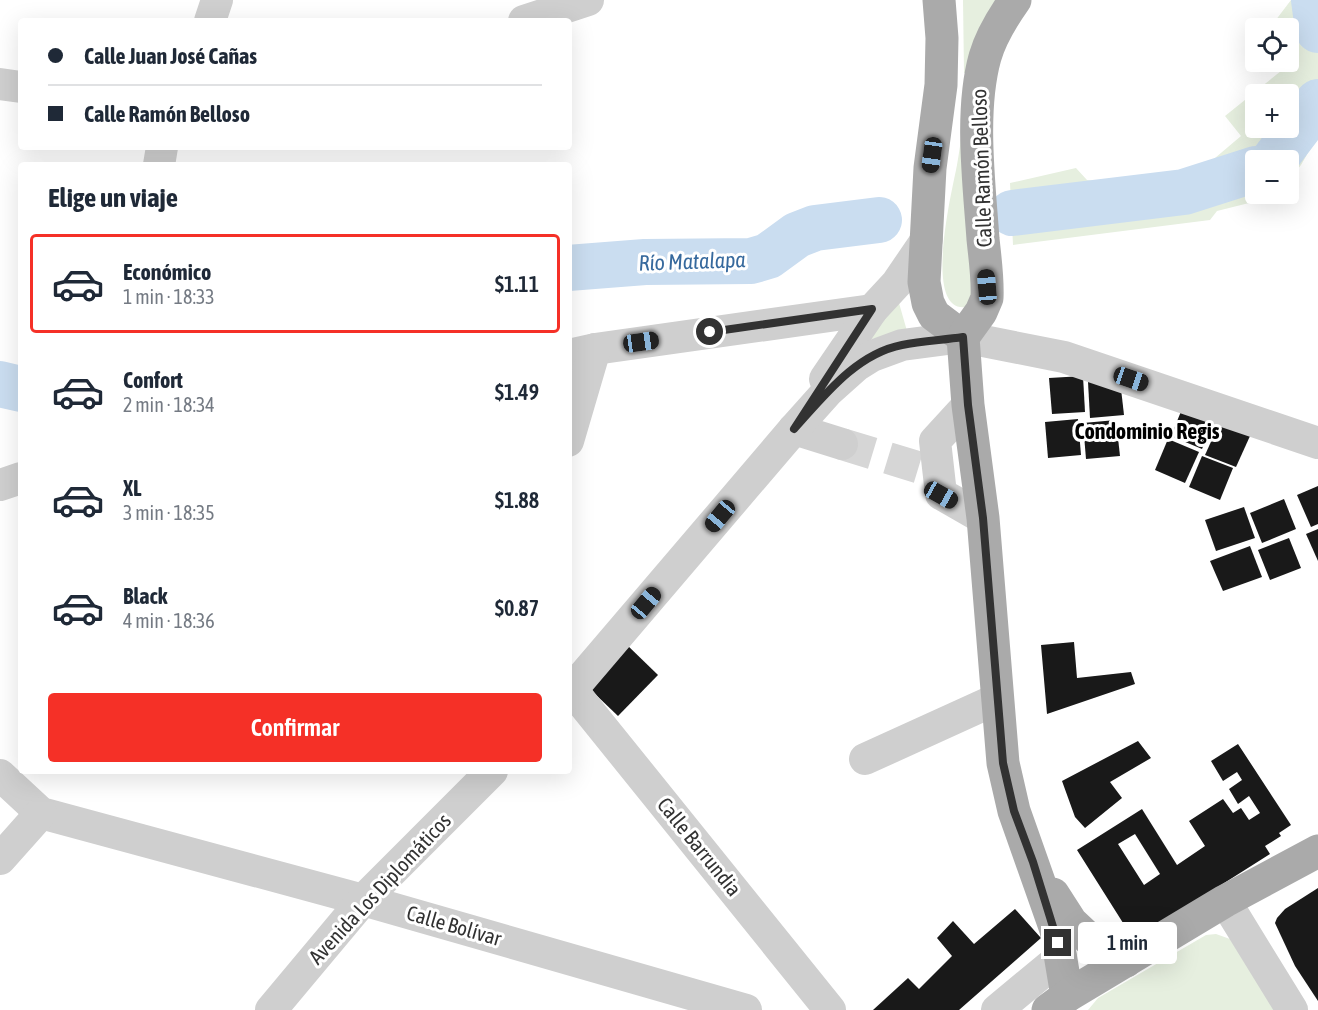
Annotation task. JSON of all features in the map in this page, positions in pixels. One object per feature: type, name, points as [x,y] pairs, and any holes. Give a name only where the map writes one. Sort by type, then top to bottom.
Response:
[{"type":"main road","name":"Calle Ramón Belloso","points":[[939,0],[942,38],[941,85],[930,168],[924,282],[928,303],[934,315],[963,337],[981,312],[987,298],[979,190],[977,107],[979,81],[991,42],[1015,0]]},
{"type":"main road","points":[[963,337],[968,405],[983,518],[1003,763],[1014,811],[1056,930],[1061,957],[1062,1005]]},
{"type":"main road","points":[[1062,1005],[1126,961],[1225,902],[1318,851]]},
{"type":"main road","points":[[1033,862],[1071,921],[1088,938],[1126,961]]},
{"type":"street","points":[[211,18],[217,0]]},
{"type":"street","points":[[534,18],[588,0]]},
{"type":"street","points":[[0,84],[18,87]]},
{"type":"street","points":[[794,429],[872,309],[897,283],[927,239]]},
{"type":"street","points":[[572,416],[582,352],[872,309]]},
{"type":"street","points":[[572,687],[828,392],[856,366],[872,356],[902,345],[963,337],[1064,357],[1318,443]]},
{"type":"street","points":[[968,405],[935,441],[931,471],[941,495],[983,518]]},
{"type":"street","points":[[794,429],[842,444]]},
{"type":"street","points":[[0,485],[18,479]]},
{"type":"street","name":"Calle Barrundia","points":[[572,691],[830,1010]]},
{"type":"street","points":[[865,759],[997,699]]},
{"type":"street","name":"Avenida Los Diplomáticos","points":[[271,1010],[363,900],[489,774]]},
{"type":"street","name":"Calle Bolívar","points":[[0,775],[41,813],[363,900],[746,1010]]},
{"type":"street","points":[[0,859],[41,813]]},
{"type":"street","points":[[1225,902],[1292,1010]]},
{"type":"street","points":[[997,1010],[1061,957]]},
{"type":"green space","points":[[963,0],[996,0],[968,73],[964,73]]},
{"type":"green space","points":[[1291,0],[1318,0],[1318,135],[1299,168],[1299,150],[1245,150],[1245,204],[1217,211],[1210,220],[1013,245],[1010,183],[1076,168],[1087,180],[1110,183],[1202,169],[1241,136],[1225,116],[1245,100],[1245,138],[1299,138],[1299,84],[1265,84],[1280,72],[1299,72],[1299,18],[1277,18]]},
{"type":"green space","points":[[962,129],[976,290],[967,307],[953,304],[945,291],[943,271],[946,222]]},
{"type":"green space","points":[[897,296],[907,331],[859,342]]},
{"type":"green space","points":[[1216,934],[1230,939],[1275,1010],[1088,1010],[1098,998],[1206,935]]},
{"type":"building","points":[[1083,376],[1085,412],[1052,414],[1049,378]]},
{"type":"building","points":[[1120,380],[1124,415],[1090,418],[1088,382]]},
{"type":"building","points":[[1184,404],[1215,417],[1202,449],[1171,436]]},
{"type":"building","points":[[1078,419],[1081,455],[1048,458],[1045,422]]},
{"type":"building","points":[[1116,420],[1120,456],[1086,459],[1083,423]]},
{"type":"building","points":[[1219,424],[1250,436],[1236,467],[1205,455]]},
{"type":"building","points":[[1168,439],[1199,452],[1185,483],[1155,470]]},
{"type":"building","points":[[1202,456],[1233,468],[1220,500],[1189,487]]},
{"type":"building","points":[[1318,486],[1318,524],[1311,527],[1297,495]]},
{"type":"building","points":[[1284,499],[1296,529],[1262,543],[1250,513]]},
{"type":"building","points":[[1244,507],[1255,538],[1216,551],[1205,520]]},
{"type":"building","points":[[1318,529],[1318,561],[1306,534]]},
{"type":"building","points":[[1289,538],[1301,568],[1270,580],[1258,550]]},
{"type":"building","points":[[1250,546],[1262,577],[1223,591],[1210,561]]},
{"type":"building","points":[[1074,642],[1077,678],[1131,672],[1135,684],[1047,714],[1041,645]]},
{"type":"building","points":[[625,643],[658,675],[618,716],[594,693],[587,682]]},
{"type":"building","points":[[1138,741],[1151,758],[1110,782],[1122,798],[1085,828],[1075,817],[1062,781]]},
{"type":"building","points":[[1238,744],[1291,825],[1279,833],[1281,836],[1265,846],[1270,854],[1135,936],[1130,934],[1077,850],[1142,809],[1177,865],[1205,846],[1189,821],[1223,799],[1233,813],[1241,808],[1249,820],[1260,813],[1249,796],[1238,804],[1229,789],[1242,780],[1237,772],[1223,781],[1211,761]],"holes":[[[1135,834],[1160,874],[1144,885],[1118,844]]]},
{"type":"building","points":[[1318,888],[1318,1001],[1295,966],[1275,923],[1285,909]]},
{"type":"building","points":[[1015,909],[1041,938],[959,1010],[873,1010],[908,978],[919,989],[952,956],[937,938],[953,921],[974,944]]},
{"type":"waterway","name":"Río Matalapa","points":[[1314,0],[1318,30]]},
{"type":"waterway","name":"Río Matalapa","points":[[1282,150],[1318,102]]},
{"type":"waterway","name":"Río Matalapa","points":[[1012,213],[1184,192],[1245,173]]},
{"type":"waterway","name":"Río Matalapa","points":[[572,268],[645,262],[751,261],[768,256],[797,235],[815,228],[879,220]]},
{"type":"waterway","name":"Río Matalapa","points":[[0,384],[18,388]]},
{"type":"tunnel","points":[[842,444],[924,469]]},
{"type":"district","name":"Condominio Regis","points":[[1147,431]]},
{"type":"route","points":[[710,332],[872,309],[794,429],[856,366],[883,350],[902,345],[963,337],[968,405],[983,518],[1003,763],[1014,811],[1056,930],[1058,943]]}]
